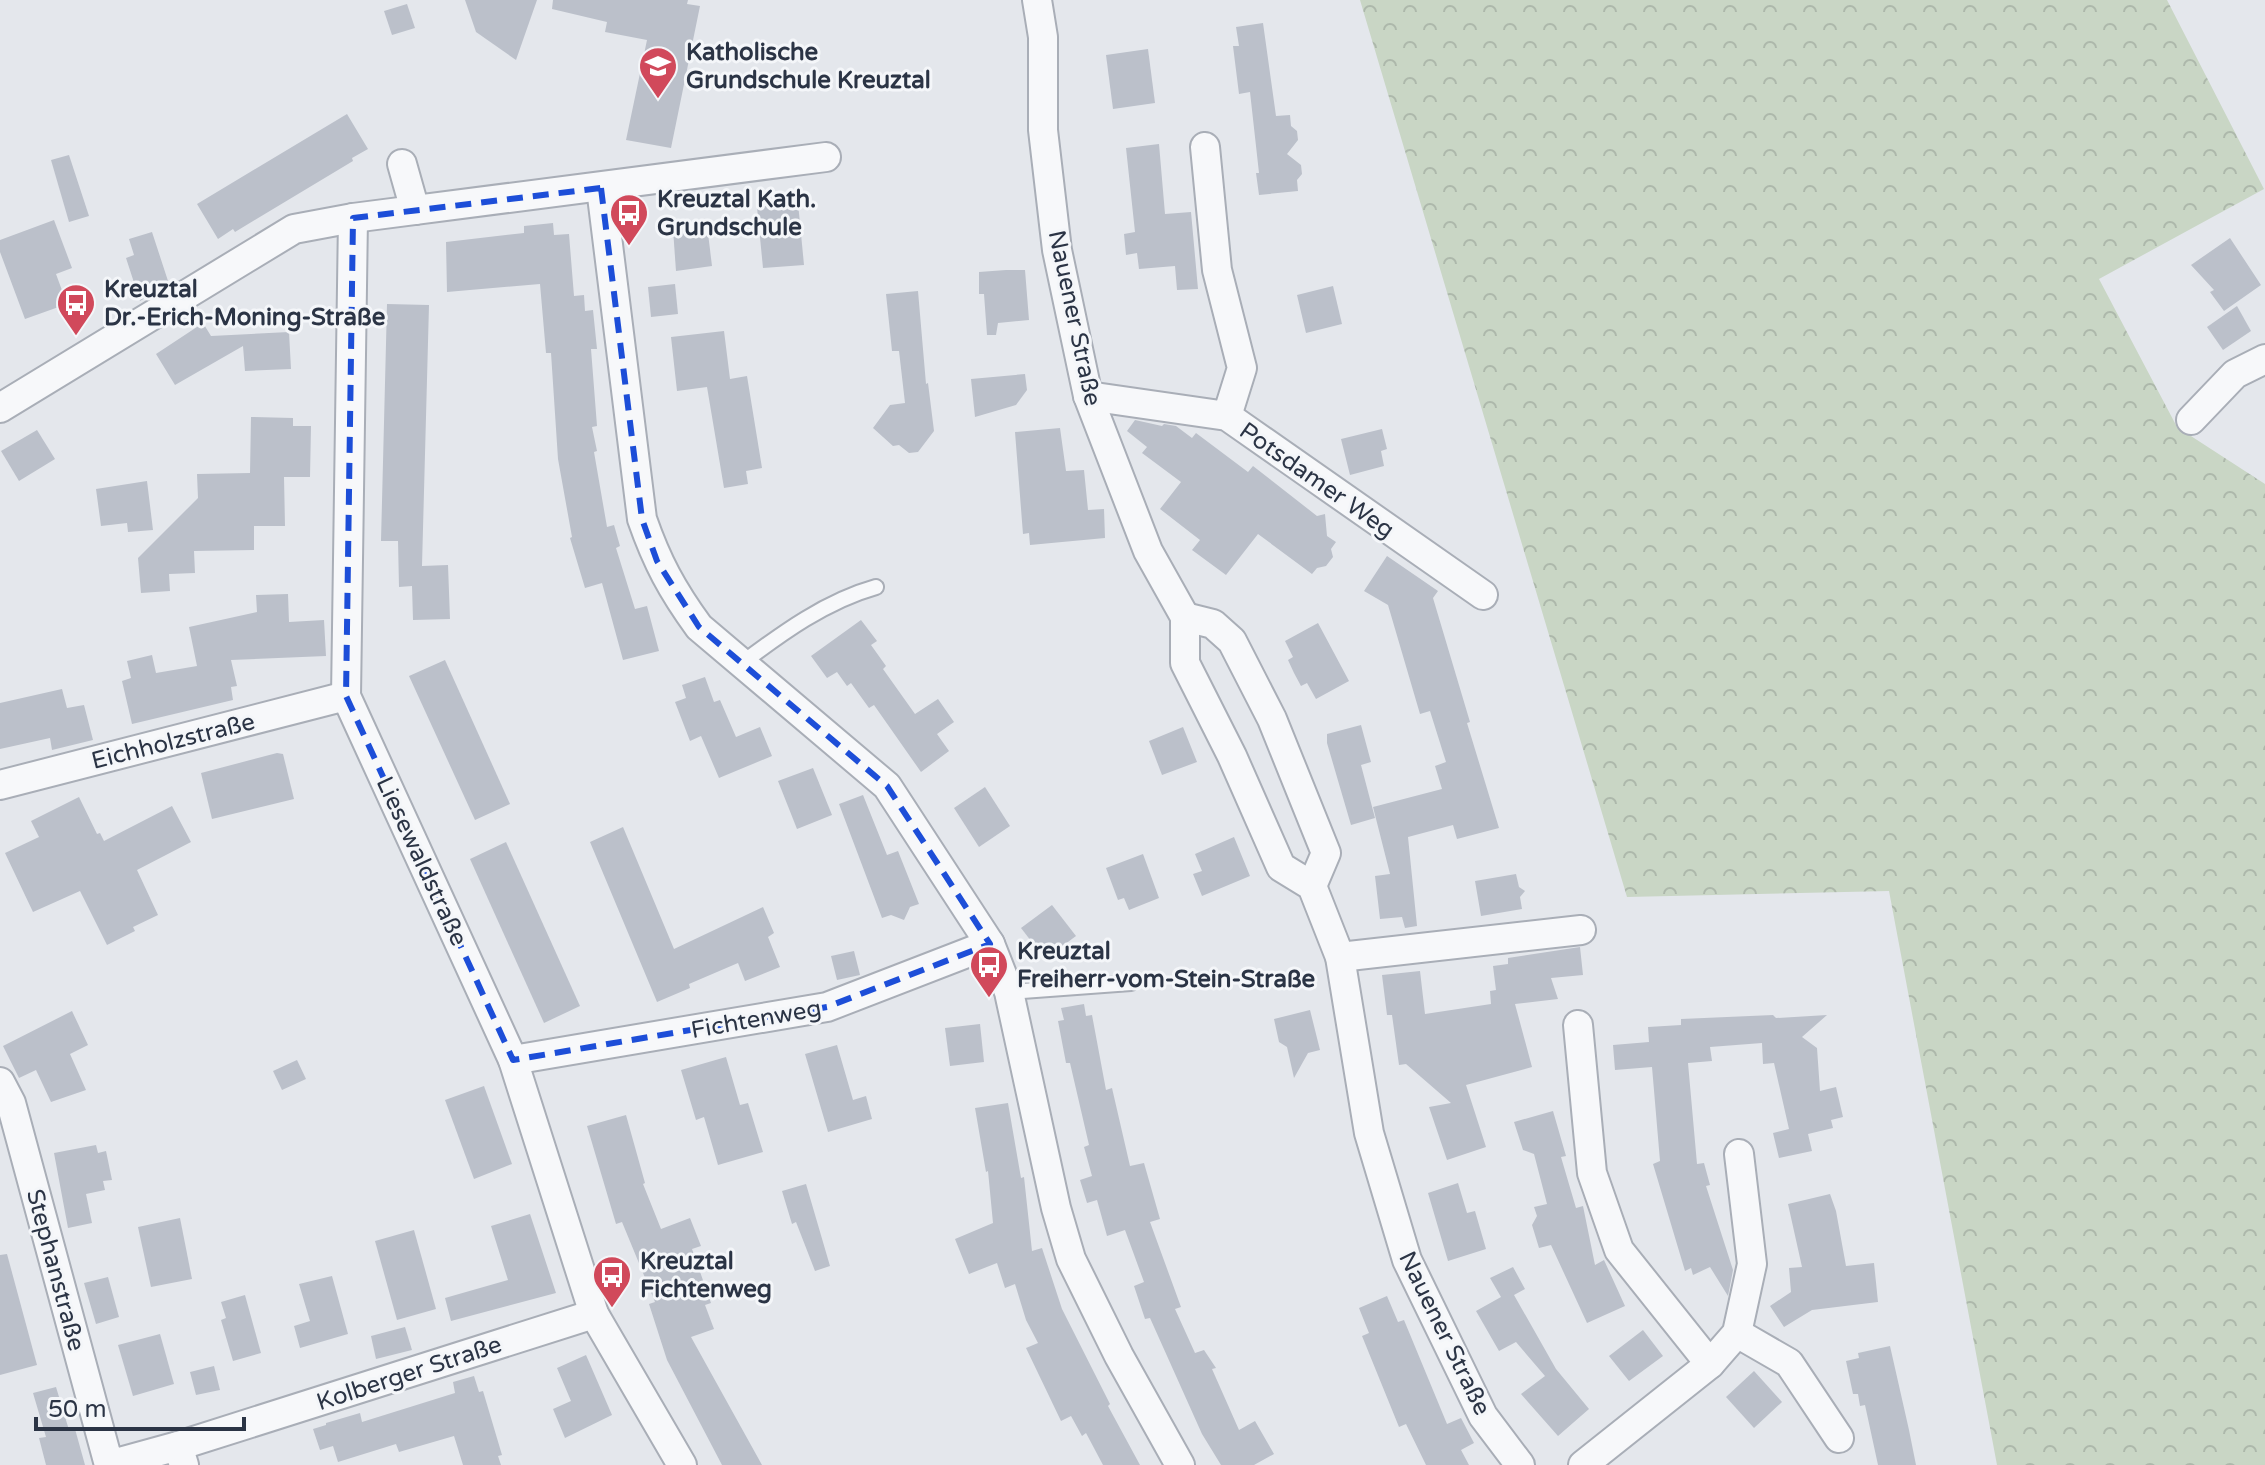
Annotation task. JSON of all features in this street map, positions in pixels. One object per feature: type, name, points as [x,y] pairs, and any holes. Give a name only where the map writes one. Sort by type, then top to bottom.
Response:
[{"type":"street","name":"Nauener Straße","points":[[1037,0],[1043,37],[1043,130],[1057,250],[1088,396],[1148,551],[1185,617],[1185,663],[1232,756],[1281,867],[1312,886],[1340,957],[1369,1133],[1407,1260],[1483,1416],[1520,1465]]},
{"type":"street","points":[[1205,147],[1217,270],[1242,368],[1227,416]]},
{"type":"street","points":[[0,408],[294,229],[353,218],[826,157]]},
{"type":"street","points":[[402,164],[415,210]]},
{"type":"street","points":[[601,188],[642,519],[657,561],[676,596],[699,627],[887,786],[990,944],[1009,992],[1056,1208],[1071,1259],[1119,1356],[1180,1465]]},
{"type":"street","name":"Liesewaldstraße","points":[[353,218],[346,696],[513,1060],[594,1314],[682,1465]]},
{"type":"street","points":[[2191,420],[2235,374],[2265,359]]},
{"type":"street","name":"Potsdamer Weg","points":[[1088,396],[1227,416],[1483,595]]},
{"type":"street","points":[[1185,617],[1213,624],[1232,641],[1272,719],[1326,853],[1312,886]]},
{"type":"street","name":"Eichholzstraße","points":[[0,785],[346,696]]},
{"type":"street","points":[[1340,957],[1581,930]]},
{"type":"street","name":"Fichtenweg","points":[[513,1060],[827,1007],[990,944]]},
{"type":"street","points":[[1578,1025],[1592,1173],[1619,1250],[1710,1364]]},
{"type":"street","name":"Stephanstraße","points":[[0,1082],[11,1103],[109,1465],[181,1456]]},
{"type":"street","points":[[1583,1465],[1710,1364],[1737,1333],[1752,1264],[1739,1154]]},
{"type":"street","name":"Kolberger Straße","points":[[181,1456],[594,1314]]},
{"type":"street","points":[[1737,1333],[1789,1363],[1839,1438]]},
{"type":"lane","points":[[741,664],[782,633],[854,593],[876,587]]},
{"type":"lane","points":[[1009,992],[1131,983]]},
{"type":"highlighted area","points":[[601,188],[642,519],[657,561],[699,627],[887,786],[990,944],[827,1007],[513,1060],[346,696],[353,218]]},
{"type":"green space","points":[[1360,0],[2167,0],[2264,189],[2099,279],[2177,427],[2265,484],[2265,1465],[1997,1465],[1889,891],[1627,897]]},
{"type":"building","points":[[465,0],[537,0],[516,60],[476,32]]},
{"type":"building","name":"Katholische Grundschule Kreuztal","points":[[553,0],[688,0],[687,4],[700,6],[671,148],[626,140],[647,40],[605,32],[607,22],[552,9]]},
{"type":"building","points":[[407,4],[415,28],[392,35],[384,11]]},
{"type":"building","points":[[1263,23],[1276,116],[1290,115],[1291,126],[1297,131],[1298,140],[1287,154],[1301,165],[1302,174],[1297,180],[1298,191],[1259,195],[1250,92],[1239,94],[1233,46],[1239,46],[1236,27]]},
{"type":"building","points":[[1148,49],[1155,103],[1113,109],[1106,55]]},
{"type":"building","points":[[347,114],[368,149],[235,232],[233,229],[218,239],[197,204]]},
{"type":"building","points":[[1159,144],[1165,214],[1191,212],[1198,289],[1177,290],[1175,266],[1139,269],[1137,253],[1126,255],[1124,234],[1135,232],[1126,148]]},
{"type":"building","points":[[69,155],[89,216],[69,222],[51,160]]},
{"type":"building","points":[[798,203],[804,265],[763,268],[757,207]]},
{"type":"building","points":[[54,220],[72,268],[56,274],[67,304],[25,319],[0,252],[0,240]]},
{"type":"building","points":[[553,223],[554,235],[569,234],[574,296],[584,295],[585,311],[593,310],[597,349],[591,349],[597,426],[592,427],[607,527],[614,525],[620,546],[616,548],[635,609],[647,606],[659,651],[623,660],[602,583],[585,588],[570,538],[558,459],[551,353],[546,353],[540,284],[447,292],[446,242],[524,233],[524,226]]},
{"type":"building","points":[[707,225],[712,266],[676,271],[673,229]]},
{"type":"building","points":[[152,232],[169,284],[140,301],[126,258],[134,255],[129,239]]},
{"type":"building","points":[[2230,238],[2261,285],[2224,311],[2210,292],[2214,290],[2191,265]]},
{"type":"building","points":[[1025,270],[1029,320],[998,323],[996,335],[987,335],[984,294],[979,294],[979,272]]},
{"type":"building","points":[[675,284],[678,314],[651,317],[648,287]]},
{"type":"building","points":[[1333,286],[1342,324],[1306,333],[1297,295]]},
{"type":"building","points":[[918,291],[926,384],[934,431],[918,452],[909,453],[899,445],[893,446],[873,428],[890,405],[905,403],[899,351],[892,351],[886,294]]},
{"type":"building","points":[[387,304],[429,305],[422,566],[448,565],[450,619],[413,620],[412,586],[399,587],[398,541],[381,541]]},
{"type":"building","points":[[2237,306],[2251,331],[2223,350],[2207,327]]},
{"type":"building","points":[[203,323],[211,336],[289,332],[291,369],[245,371],[243,346],[175,385],[156,354]]},
{"type":"building","points":[[724,331],[730,379],[747,376],[762,468],[746,471],[748,484],[724,488],[707,387],[677,391],[671,337]]},
{"type":"building","points":[[1025,374],[1027,390],[1016,405],[975,417],[971,379]]},
{"type":"building","points":[[251,417],[293,418],[293,426],[311,426],[310,477],[284,477],[285,526],[254,526],[254,550],[194,551],[195,573],[169,574],[170,591],[141,593],[138,558],[198,498],[197,474],[250,473]]},
{"type":"building","points":[[1135,420],[1176,426],[1192,438],[1196,433],[1248,472],[1253,466],[1317,516],[1325,514],[1327,536],[1336,542],[1331,549],[1333,557],[1326,566],[1317,568],[1312,574],[1258,534],[1226,575],[1192,550],[1200,540],[1160,509],[1181,482],[1142,453],[1147,447],[1127,431]]},
{"type":"building","points":[[1060,428],[1066,471],[1084,470],[1088,510],[1104,509],[1105,538],[1030,545],[1029,533],[1023,534],[1015,432]]},
{"type":"building","points":[[1382,429],[1387,449],[1381,451],[1384,466],[1350,475],[1341,439]]},
{"type":"building","points":[[37,430],[55,459],[19,481],[1,451]]},
{"type":"building","points":[[147,481],[153,530],[128,532],[127,523],[101,526],[96,489]]},
{"type":"building","points":[[1387,556],[1438,591],[1433,598],[1499,828],[1457,839],[1453,825],[1408,837],[1417,926],[1405,928],[1402,917],[1380,919],[1375,876],[1390,874],[1373,807],[1442,789],[1435,766],[1446,762],[1430,711],[1420,714],[1388,605],[1364,591]]},
{"type":"building","points":[[288,594],[289,622],[324,620],[326,656],[231,660],[237,686],[231,687],[233,700],[132,724],[122,681],[131,678],[127,661],[152,655],[156,673],[197,666],[189,627],[257,612],[256,595]]},
{"type":"building","points":[[861,620],[877,641],[871,645],[886,666],[883,669],[915,714],[938,699],[954,722],[937,734],[949,751],[921,772],[874,705],[869,708],[851,683],[847,686],[837,672],[827,678],[811,656]]},
{"type":"building","points":[[1318,623],[1349,681],[1316,699],[1307,683],[1301,686],[1294,673],[1288,660],[1293,657],[1285,641]]},
{"type":"building","points":[[445,660],[510,804],[475,820],[409,676]]},
{"type":"building","points":[[705,677],[714,702],[720,700],[736,737],[760,727],[772,756],[719,778],[701,736],[690,741],[675,702],[686,698],[682,685]]},
{"type":"building","points":[[62,689],[67,708],[84,705],[93,740],[52,750],[50,738],[0,749],[0,703]]},
{"type":"building","points":[[1361,725],[1371,762],[1361,765],[1375,818],[1351,825],[1327,734]]},
{"type":"building","points":[[1183,727],[1197,762],[1162,775],[1149,741]]},
{"type":"building","points":[[283,754],[294,799],[212,819],[201,773]]},
{"type":"building","points":[[813,768],[832,815],[797,829],[778,781]]},
{"type":"building","points":[[985,787],[1010,826],[979,847],[954,808]]},
{"type":"building","points":[[863,795],[887,855],[898,851],[919,904],[910,907],[904,920],[891,915],[882,918],[839,804]]},
{"type":"building","points":[[79,797],[97,834],[100,833],[104,841],[172,806],[191,842],[137,870],[158,915],[107,945],[80,891],[33,912],[5,853],[39,837],[31,821]]},
{"type":"building","points":[[623,827],[674,949],[763,907],[774,933],[768,937],[780,967],[745,981],[738,963],[657,1002],[590,842]]},
{"type":"building","points":[[1234,837],[1250,876],[1202,896],[1193,874],[1202,871],[1195,854]]},
{"type":"building","points":[[506,842],[580,1006],[544,1023],[470,859]]},
{"type":"building","points":[[1143,854],[1159,898],[1129,910],[1124,898],[1118,900],[1106,868]]},
{"type":"building","points":[[1516,874],[1519,887],[1525,891],[1520,897],[1522,909],[1481,916],[1475,881]]},
{"type":"building","points":[[1052,905],[1076,936],[1045,959],[1021,928]]},
{"type":"building","points":[[1580,947],[1583,975],[1551,978],[1558,999],[1515,1004],[1532,1067],[1466,1085],[1486,1147],[1447,1160],[1429,1107],[1451,1103],[1406,1064],[1399,1065],[1392,1015],[1387,1015],[1382,975],[1420,971],[1425,1014],[1491,1004],[1490,991],[1496,990],[1493,966],[1508,964],[1508,958]]},
{"type":"building","points":[[854,951],[860,975],[837,980],[831,956]]},
{"type":"building","points":[[1084,1004],[1086,1016],[1092,1015],[1106,1090],[1112,1088],[1130,1166],[1144,1163],[1160,1219],[1150,1222],[1181,1307],[1175,1309],[1195,1353],[1204,1350],[1216,1368],[1212,1369],[1239,1430],[1255,1421],[1274,1454],[1254,1465],[1221,1465],[1202,1434],[1150,1318],[1145,1319],[1134,1286],[1144,1282],[1125,1230],[1107,1236],[1097,1200],[1087,1203],[1080,1180],[1092,1176],[1084,1147],[1089,1145],[1070,1063],[1066,1063],[1058,1021],[1064,1020],[1061,1008]]},
{"type":"building","points":[[1310,1010],[1320,1050],[1308,1053],[1294,1078],[1287,1047],[1279,1042],[1274,1019]]},
{"type":"building","points":[[72,1011],[88,1045],[70,1054],[86,1090],[51,1102],[36,1070],[19,1078],[3,1046]]},
{"type":"building","points":[[1773,1015],[1776,1018],[1827,1015],[1802,1037],[1817,1048],[1820,1091],[1836,1087],[1843,1117],[1831,1120],[1833,1128],[1808,1134],[1812,1151],[1779,1158],[1773,1133],[1789,1129],[1774,1063],[1763,1064],[1762,1043],[1710,1047],[1712,1061],[1688,1063],[1697,1164],[1704,1163],[1710,1185],[1706,1186],[1733,1270],[1728,1296],[1710,1267],[1693,1275],[1691,1268],[1685,1271],[1653,1164],[1660,1161],[1652,1067],[1615,1070],[1613,1045],[1649,1042],[1648,1027],[1681,1025],[1681,1019]]},
{"type":"building","points":[[980,1024],[984,1062],[950,1066],[945,1028]]},
{"type":"building","points":[[837,1045],[853,1100],[866,1096],[872,1119],[828,1132],[805,1054]]},
{"type":"building","points":[[726,1057],[740,1105],[748,1103],[763,1152],[718,1165],[704,1117],[696,1120],[681,1070]]},
{"type":"building","points":[[297,1060],[306,1079],[282,1090],[273,1071]]},
{"type":"building","points":[[484,1086],[512,1164],[474,1179],[445,1100]]},
{"type":"building","points":[[1008,1103],[1021,1178],[1024,1177],[1032,1251],[1042,1248],[1062,1309],[1140,1465],[1103,1465],[1086,1433],[1082,1436],[1071,1416],[1061,1421],[1026,1348],[1038,1343],[1026,1320],[1015,1284],[1005,1288],[997,1263],[969,1274],[955,1239],[993,1223],[988,1171],[975,1108]]},
{"type":"building","points":[[1553,1111],[1566,1156],[1561,1157],[1576,1208],[1583,1206],[1595,1265],[1604,1260],[1625,1306],[1587,1323],[1551,1245],[1539,1248],[1532,1225],[1537,1216],[1534,1207],[1547,1204],[1534,1154],[1523,1150],[1514,1122]]},
{"type":"building","points":[[626,1115],[643,1184],[661,1229],[690,1218],[701,1246],[692,1249],[711,1303],[705,1305],[714,1329],[691,1337],[762,1465],[722,1465],[667,1360],[649,1304],[655,1302],[622,1222],[616,1224],[587,1126]]},
{"type":"building","points":[[96,1145],[98,1153],[106,1151],[112,1180],[103,1181],[105,1190],[86,1194],[92,1223],[68,1228],[54,1153]]},
{"type":"building","points":[[1458,1183],[1467,1213],[1475,1211],[1486,1249],[1448,1261],[1428,1193]]},
{"type":"building","points":[[806,1184],[830,1266],[815,1271],[796,1222],[792,1224],[782,1191]]},
{"type":"building","points":[[1830,1194],[1846,1266],[1874,1263],[1878,1302],[1812,1310],[1784,1327],[1770,1306],[1791,1292],[1789,1268],[1802,1267],[1788,1204]]},
{"type":"building","points":[[530,1214],[556,1293],[451,1321],[445,1298],[508,1280],[491,1226]]},
{"type":"building","points":[[180,1218],[192,1279],[151,1287],[138,1227]]},
{"type":"building","points":[[414,1230],[436,1309],[397,1320],[375,1241]]},
{"type":"building","points":[[7,1254],[37,1365],[0,1375],[0,1255]]},
{"type":"building","points":[[1513,1267],[1525,1289],[1514,1295],[1556,1369],[1589,1409],[1558,1436],[1521,1394],[1545,1376],[1516,1342],[1499,1351],[1476,1311],[1501,1297],[1490,1278]]},
{"type":"building","points":[[332,1276],[348,1334],[300,1348],[294,1326],[310,1321],[299,1284]]},
{"type":"building","points":[[108,1277],[119,1317],[96,1324],[84,1283]]},
{"type":"building","points":[[245,1295],[261,1353],[233,1361],[221,1320],[226,1318],[221,1302]]},
{"type":"building","points":[[1387,1296],[1398,1322],[1404,1320],[1447,1424],[1461,1418],[1474,1443],[1461,1450],[1469,1465],[1426,1465],[1406,1424],[1399,1427],[1362,1336],[1369,1333],[1359,1308]]},
{"type":"building","points":[[405,1327],[412,1350],[376,1359],[371,1336]]},
{"type":"building","points":[[1643,1330],[1663,1356],[1629,1381],[1609,1356]]},
{"type":"building","points":[[160,1334],[174,1384],[133,1396],[118,1345]]},
{"type":"building","points":[[1890,1346],[1916,1465],[1878,1465],[1865,1405],[1860,1406],[1858,1394],[1853,1394],[1846,1361],[1859,1358],[1858,1353]]},
{"type":"building","points":[[586,1355],[612,1415],[565,1438],[553,1409],[571,1401],[557,1368]]},
{"type":"building","points":[[214,1366],[220,1390],[196,1395],[190,1372]]},
{"type":"building","points":[[1754,1371],[1782,1402],[1754,1428],[1726,1397]]},
{"type":"building","points":[[474,1376],[479,1392],[483,1391],[502,1455],[498,1456],[501,1465],[463,1465],[454,1436],[399,1452],[396,1444],[338,1462],[333,1446],[320,1450],[313,1429],[360,1413],[362,1422],[455,1393],[453,1382]]},
{"type":"building","points":[[56,1387],[69,1430],[75,1429],[85,1465],[46,1465],[39,1438],[46,1437],[33,1393]]},
{"type":"place","name":"Katholische Grundschule Kreuztal","points":[[658,100]]},
{"type":"place","name":"Kreuztal Kath. Grundschule","points":[[629,247]]},
{"type":"place","name":"Kreuztal Dr.-Erich-Moning-Straße","points":[[76,337]]},
{"type":"place","name":"Kreuztal Freiherr-vom-Stein-Straße","points":[[989,999]]},
{"type":"place","name":"Kreuztal Fichtenweg","points":[[612,1309]]}]
